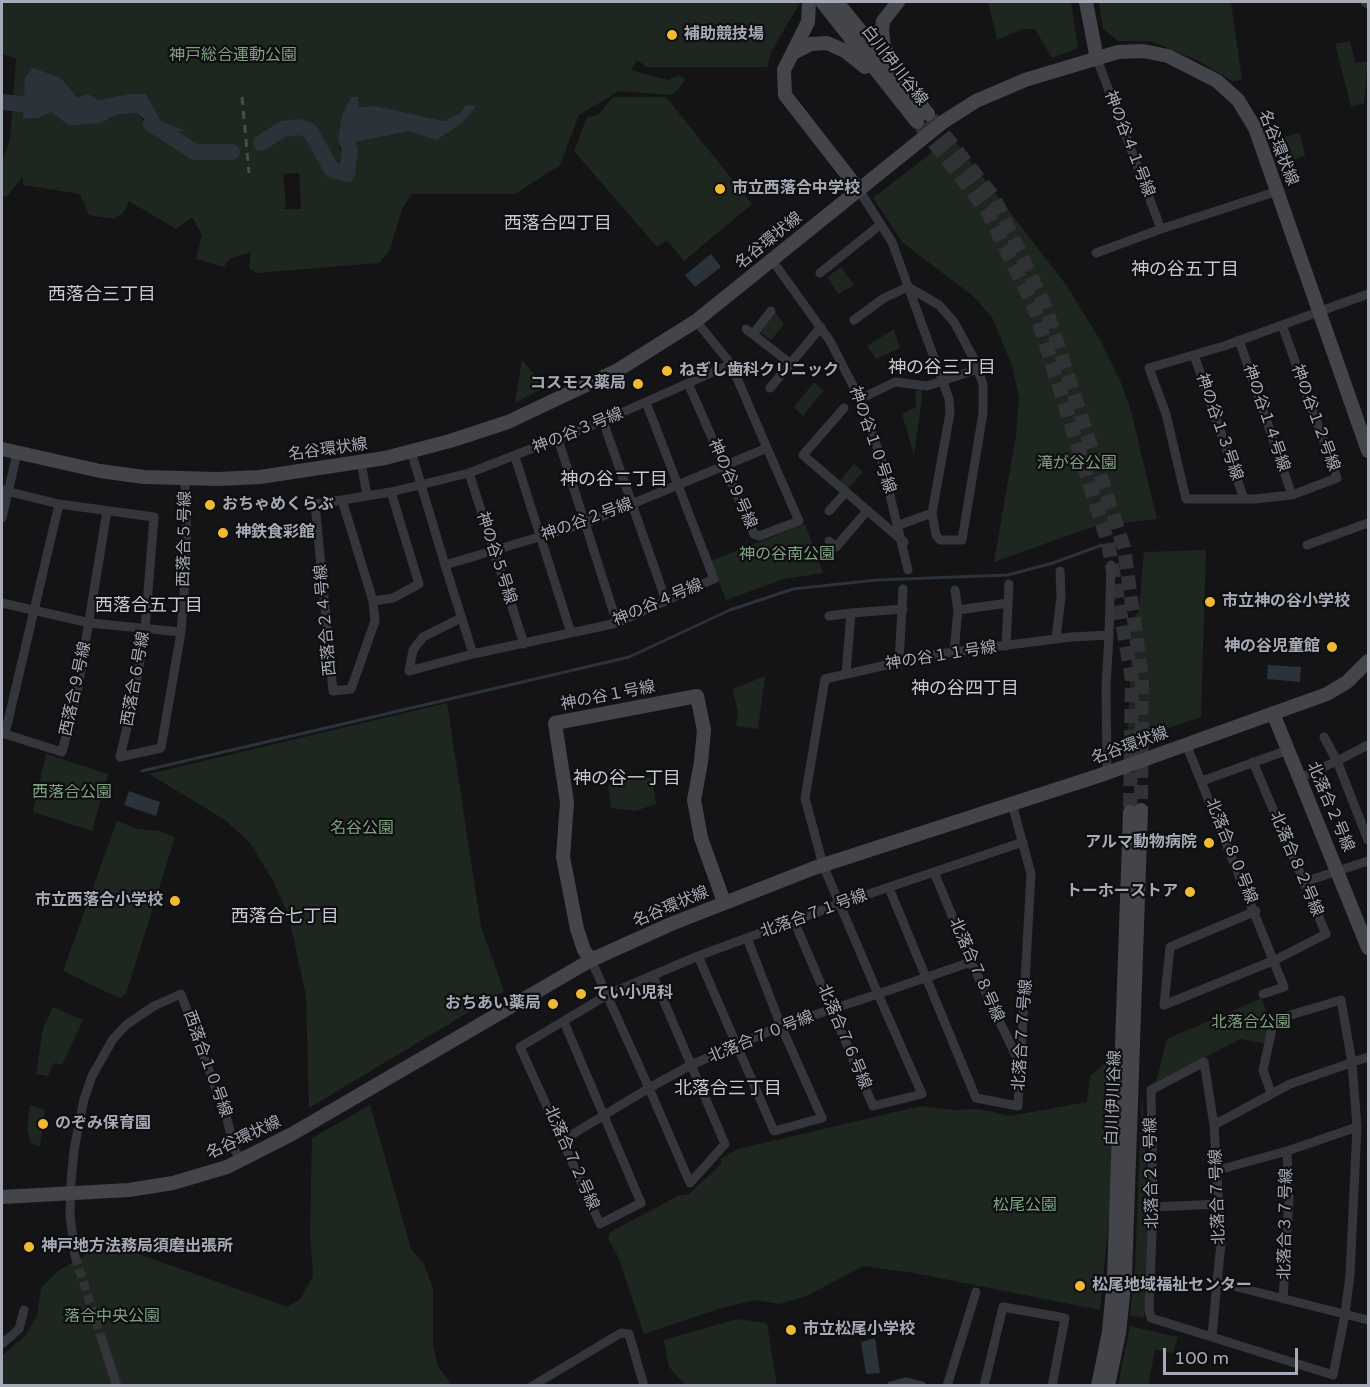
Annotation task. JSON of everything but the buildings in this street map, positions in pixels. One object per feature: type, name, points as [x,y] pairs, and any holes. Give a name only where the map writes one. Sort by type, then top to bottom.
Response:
[{"type":"street","points":[[809,2],[808,22],[783,78],[785,95],[860,190],[892,242],[908,287],[944,380],[949,399],[950,413],[932,513],[936,535],[940,540],[962,540],[983,413],[983,384],[978,369],[954,322],[939,305],[908,287]]},
{"type":"street","name":"白川伊川谷線","points":[[822,2],[905,108],[923,118],[904,84],[837,2]]},
{"type":"street","points":[[898,2],[883,21],[882,39],[904,84]]},
{"type":"street","points":[[1086,2],[1097,59]]},
{"type":"street","points":[[793,53],[818,42],[836,45],[861,63],[905,108]]},
{"type":"street","name":"名谷環状線","points":[[2,449],[100,471],[185,479],[260,477],[362,462],[411,451],[450,441],[531,413],[618,370],[696,321],[943,122],[976,101],[1025,80],[1118,52],[1143,51],[1168,56],[1189,64],[1217,81],[1238,100],[1255,128],[1368,449]]},
{"type":"street","name":"神の谷４１号線","points":[[1097,59],[1161,229]]},
{"type":"street","points":[[1096,253],[1278,191]]},
{"type":"street","points":[[820,273],[880,225]]},
{"type":"street","name":"神の谷１０号線","points":[[772,260],[821,327],[861,399],[881,458],[904,542],[908,570]]},
{"type":"street","points":[[854,320],[884,298],[908,287]]},
{"type":"street","name":"神の谷１２号線","points":[[1282,326],[1336,478],[1292,495],[1244,499],[1186,499],[1166,414],[1149,368],[1194,356],[1368,294]]},
{"type":"street","points":[[771,311],[750,331],[791,364]]},
{"type":"street","points":[[696,321],[731,364],[767,448]]},
{"type":"street","points":[[770,388],[821,327]]},
{"type":"street","name":"神の谷１４号線","points":[[1239,340],[1292,495]]},
{"type":"street","name":"神の谷１３号線","points":[[1194,356],[1244,499]]},
{"type":"street","name":"神の谷３号線","points":[[421,486],[470,473],[515,457],[731,364]]},
{"type":"street","points":[[861,399],[895,382],[927,386],[978,369]]},
{"type":"street","name":"神の谷９号線","points":[[688,383],[753,534],[759,536],[799,521],[767,448]]},
{"type":"street","name":"神の谷４号線","points":[[461,618],[423,637],[413,650],[409,671],[473,654],[617,623],[714,579],[646,402]]},
{"type":"street","points":[[844,408],[803,455],[904,542]]},
{"type":"street","points":[[603,421],[666,601]]},
{"type":"street","points":[[558,439],[617,623]]},
{"type":"street","name":"神の谷２号線","points":[[446,565],[586,523],[767,448]]},
{"type":"street","points":[[411,451],[473,654]]},
{"type":"street","points":[[2,518],[5,491],[17,453]]},
{"type":"street","points":[[515,457],[571,633]]},
{"type":"street","points":[[362,462],[367,496]]},
{"type":"street","name":"神の谷５号線","points":[[470,473],[492,552],[524,644]]},
{"type":"street","name":"西落合５号線","points":[[181,632],[187,555],[185,479]]},
{"type":"street","name":"西落合２４号線","points":[[342,500],[373,601],[375,621],[351,688],[333,691],[315,504],[421,486]]},
{"type":"street","name":"西落合６号線","points":[[5,491],[59,504],[154,517],[145,629],[134,698],[120,757],[161,747],[181,632]]},
{"type":"street","points":[[373,601],[393,598],[419,584],[391,492]]},
{"type":"street","points":[[829,511],[846,492]]},
{"type":"street","name":"西落合９号線","points":[[59,504],[5,734],[62,752],[77,694],[107,512]]},
{"type":"street","points":[[829,542],[836,547],[867,511]]},
{"type":"street","points":[[899,525],[932,513]]},
{"type":"street","points":[[1307,545],[1368,523]]},
{"type":"street","points":[[1107,773],[1106,686],[1111,565]]},
{"type":"street","points":[[1056,638],[1061,597],[1060,571]]},
{"type":"street","points":[[1006,646],[1009,584]]},
{"type":"street","points":[[899,662],[903,589]]},
{"type":"street","points":[[954,652],[958,610],[955,590]]},
{"type":"street","points":[[2,603],[90,623],[181,632]]},
{"type":"street","points":[[958,610],[1008,603]]},
{"type":"street","points":[[829,616],[903,609]]},
{"type":"street","points":[[846,673],[851,613]]},
{"type":"street","name":"神の谷１１号線","points":[[823,865],[807,808],[807,782],[825,679],[954,652],[1056,638],[1109,635]]},
{"type":"street","name":"名谷環状線","points":[[2,1197],[159,1185],[202,1175],[243,1160],[292,1134],[591,960],[724,902],[823,865],[1107,773],[1327,694],[1347,682],[1368,661]]},
{"type":"street","name":"神の谷１号線","points":[[591,960],[584,950],[577,929],[563,857],[567,802],[555,723],[697,696],[704,730],[694,800],[701,838],[724,902]]},
{"type":"street","name":"北落合２号線","points":[[1273,713],[1339,870],[1368,948]]},
{"type":"street","points":[[1324,737],[1337,761],[1368,840]]},
{"type":"street","name":"北落合８０号線","points":[[1186,744],[1275,960]]},
{"type":"street","points":[[1299,778],[1368,745]]},
{"type":"street","points":[[1202,781],[1288,750]]},
{"type":"street","name":"北落合８２号線","points":[[1253,762],[1326,934],[1275,960]]},
{"type":"street","name":"北落合７７号線","points":[[889,888],[976,1098],[1018,1106],[1031,874],[1012,804]]},
{"type":"street","name":"白川伊川谷線","points":[[1098,1386],[1109,1332],[1114,1277],[1136,811],[1125,1276],[1119,1333],[1108,1386]]},
{"type":"street","name":"北落合７１号線","points":[[609,994],[698,956],[839,904],[1023,842]]},
{"type":"street","points":[[1304,882],[1368,861]]},
{"type":"street","points":[[823,865],[878,994]]},
{"type":"street","name":"北落合７８号線","points":[[934,872],[971,962],[1021,1066]]},
{"type":"street","points":[[1256,911],[1170,947],[1164,1005],[1275,960],[1284,987],[1263,994]]},
{"type":"street","name":"北落合７６号線","points":[[794,921],[873,1106],[922,1094],[878,994]]},
{"type":"street","points":[[698,956],[774,1131],[822,1118],[781,1026],[747,938]]},
{"type":"street","points":[[591,960],[609,994],[690,1183],[725,1144],[653,976]]},
{"type":"street","name":"北落合７０号線","points":[[563,1140],[649,1088],[737,1045],[781,1026],[971,962]]},
{"type":"street","name":"西落合１０号線","points":[[71,1193],[79,1122],[92,1076],[102,1056],[126,1025],[154,1006],[181,994],[227,1119],[235,1150],[243,1160]]},
{"type":"street","name":"北落合７２号線","points":[[564,1022],[606,1116],[641,1203],[600,1224],[520,1047],[609,994]]},
{"type":"street","points":[[1212,1337],[1333,1375],[1345,1314],[1357,1127],[1352,1063],[1341,1000],[1274,1020],[1263,1070],[1271,1093]]},
{"type":"street","name":"北落合７号線","points":[[1212,1337],[1221,1244],[1214,1125],[1290,1084],[1368,1057]]},
{"type":"street","name":"北落合２９号線","points":[[1212,1337],[1151,1318],[1149,1309],[1153,1207],[1151,1090],[1204,1062],[1214,1125]]},
{"type":"street","name":"北落合３７号線","points":[[1283,1299],[1289,1199],[1287,1151],[1357,1127]]},
{"type":"street","points":[[1218,1170],[1287,1151]]},
{"type":"street","points":[[71,1193],[71,1237],[75,1256]]},
{"type":"street","points":[[1153,1207],[1220,1204]]},
{"type":"street","points":[[1217,1282],[1368,1320]]},
{"type":"street","points":[[947,1386],[976,1292]]},
{"type":"street","points":[[984,1386],[1003,1307],[1065,1318],[1052,1386]]},
{"type":"street","points":[[2,1344],[19,1329],[24,1310]]},
{"type":"street","points":[[532,1386],[621,1333],[629,1334],[644,1386]]},
{"type":"street","points":[[102,1340],[117,1386]]},
{"type":"street","points":[[891,1386],[905,1383],[922,1386]]},
{"type":"green space","name":"神戸総合運動公園","points":[[2,2],[800,2],[771,52],[767,67],[647,67],[637,60],[631,70],[668,80],[679,75],[685,79],[678,90],[670,95],[619,91],[579,115],[560,165],[515,194],[412,194],[402,209],[390,250],[379,263],[256,273],[249,268],[251,252],[229,259],[224,267],[196,259],[202,235],[192,217],[176,229],[129,201],[123,213],[114,219],[89,215],[80,194],[23,185],[23,177],[6,197],[2,196],[2,163],[10,139],[16,59],[2,54]],"holes":[[[61,78],[77,97],[88,94],[99,100],[146,94],[161,121],[184,130],[146,123],[137,113],[115,115],[101,123],[69,126],[51,112]],[[466,105],[461,124],[409,131],[356,142],[351,154],[351,166],[346,167],[347,162],[339,147],[359,107],[376,106],[444,121],[460,113]],[[299,173],[301,209],[282,209],[286,206],[283,174]]]},
{"type":"green space","points":[[988,2],[1071,2],[1078,48],[1052,58],[1035,29],[1023,29],[997,40]]},
{"type":"green space","points":[[1099,2],[1231,2],[1242,80],[1232,81],[1197,60],[1150,41],[1118,41],[1103,29]]},
{"type":"green space","points":[[1350,41],[1355,63],[1368,61],[1364,103],[1351,107],[1335,44]]},
{"type":"green space","points":[[613,97],[666,97],[752,204],[684,261],[667,240],[657,247],[574,151],[587,117],[598,115]]},
{"type":"green space","points":[[1300,133],[1305,156],[1284,162],[1276,139]]},
{"type":"green space","name":"滝が谷公園","points":[[952,137],[1067,286],[1100,340],[1122,385],[1131,411],[1157,519],[1095,526],[994,562],[1016,435],[1019,399],[1013,368],[992,317],[973,296],[903,243],[873,198]]},
{"type":"green space","points":[[841,267],[854,285],[838,294],[827,277]]},
{"type":"green space","points":[[774,311],[784,324],[771,340],[758,331]]},
{"type":"green space","points":[[894,329],[900,348],[876,359],[867,346]]},
{"type":"green space","points":[[522,360],[545,387],[515,403]]},
{"type":"green space","points":[[814,382],[823,391],[803,416],[794,407]]},
{"type":"green space","points":[[922,390],[914,455],[902,414],[916,407],[915,391]]},
{"type":"green space","points":[[854,464],[863,472],[848,489],[839,482]]},
{"type":"green space","name":"神の谷南公園","points":[[805,524],[823,573],[784,579],[726,600],[710,561]]},
{"type":"green space","points":[[1206,550],[1201,717],[1127,742],[1133,620],[1139,610],[1144,552]]},
{"type":"green space","points":[[765,676],[758,729],[736,726],[738,713],[733,689]]},
{"type":"green space","name":"名谷公園","points":[[447,703],[481,927],[504,991],[309,1108],[306,996],[288,913],[272,879],[250,843],[225,820],[149,774]]},
{"type":"green space","name":"西落合公園","points":[[46,754],[108,774],[92,831],[33,812]]},
{"type":"green space","points":[[641,777],[652,778],[656,804],[635,811],[611,808],[608,784]]},
{"type":"green space","points":[[117,821],[138,829],[159,831],[175,837],[126,994],[119,998],[63,971]]},
{"type":"green space","name":"北落合公園","points":[[1262,998],[1270,1023],[1266,1044],[1241,1039],[1156,1082],[1167,1039]]},
{"type":"green space","points":[[53,1007],[83,1020],[62,1065],[54,1063],[48,1076],[36,1074],[43,1029]]},
{"type":"green space","name":"松尾公園","points":[[1114,1049],[1111,1197],[1100,1310],[914,1273],[863,1266],[807,1296],[779,1304],[756,1300],[721,1308],[644,1334],[619,1259],[608,1238],[610,1232],[678,1196],[689,1194],[722,1163],[720,1159],[738,1149],[921,1106],[954,1110],[978,1109],[1010,1116],[1087,1102],[1090,1076],[1100,1068]]},
{"type":"green space","points":[[1142,1093],[1150,1227],[1144,1318],[1130,1315],[1135,1267]]},
{"type":"green space","points":[[30,1105],[45,1110],[40,1146],[31,1144],[27,1130]]},
{"type":"green space","name":"落合中央公園","points":[[370,1105],[411,1249],[424,1264],[433,1288],[433,1344],[438,1366],[452,1385],[2,1386],[2,1356],[25,1336],[37,1316],[41,1288],[58,1271],[89,1253],[110,1249],[127,1250],[288,1307],[300,1299],[313,1276],[310,1234],[312,1138]]},
{"type":"green space","points":[[737,1319],[767,1323],[777,1385],[685,1385],[669,1367],[664,1340]]},
{"type":"green space","points":[[1130,1326],[1178,1337],[1173,1353],[1155,1350],[1148,1385],[1118,1385]]},
{"type":"shaded area","points":[[33,68],[61,78],[77,97],[88,94],[99,100],[129,94],[146,94],[161,121],[186,131],[160,132],[137,113],[115,115],[101,123],[69,126],[51,112],[37,118],[23,118],[25,78]]},
{"type":"shaded area","points":[[351,97],[358,97],[359,107],[376,106],[444,121],[460,113],[466,105],[476,106],[461,124],[436,140],[409,131],[356,142],[351,154],[349,175],[338,138],[342,116]]},
{"type":"shaded area","points":[[711,254],[721,267],[695,287],[685,275]]},
{"type":"shaded area","points":[[1268,665],[1301,667],[1300,682],[1267,679]]},
{"type":"shaded area","points":[[129,791],[160,802],[156,816],[124,805]]},
{"type":"shaded area","points":[[875,1338],[880,1373],[866,1374],[861,1342]]},
{"type":"waterway","points":[[2,102],[31,105]]},
{"type":"waterway","points":[[151,124],[195,152],[232,152]]},
{"type":"waterway","points":[[261,143],[283,129],[299,127],[310,131],[332,170],[347,174],[350,150]]},
{"type":"waterway","points":[[142,771],[629,657],[730,610],[793,589],[877,580],[1008,575],[1053,563],[1102,545]]},
{"type":"tunnel","points":[[931,118],[995,199],[1046,308],[1124,548],[1142,678],[1141,810]]},
{"type":"tunnel","points":[[921,126],[987,211],[1034,307],[1108,543],[1132,679],[1130,812]]},
{"type":"tunnel","points":[[75,1256],[102,1340]]},
{"type":"railway","points":[[242,97],[249,173]]},
{"type":"place","name":"補助競技場","points":[[672,35]]},
{"type":"place","name":"市立西落合中学校","points":[[720,189]]},
{"type":"place","name":"ねぎし歯科クリニック","points":[[667,371]]},
{"type":"place","name":"コスモス薬局","points":[[638,384]]},
{"type":"place","name":"おちゃめくらぶ","points":[[210,505]]},
{"type":"place","name":"神鉄食彩館","points":[[223,533]]},
{"type":"place","name":"市立神の谷小学校","points":[[1210,602]]},
{"type":"place","name":"神の谷児童館","points":[[1332,647]]},
{"type":"place","name":"アルマ動物病院","points":[[1209,843]]},
{"type":"place","name":"トーホーストア","points":[[1190,892]]},
{"type":"place","name":"市立西落合小学校","points":[[175,901]]},
{"type":"place","name":"てい小児科","points":[[581,994]]},
{"type":"place","name":"おちあい薬局","points":[[553,1004]]},
{"type":"place","name":"のぞみ保育園","points":[[43,1124]]},
{"type":"place","name":"神戸地方法務局須磨出張所","points":[[29,1247]]},
{"type":"place","name":"松尾地域福祉センター","points":[[1080,1286]]},
{"type":"place","name":"市立松尾小学校","points":[[791,1330]]},
{"type":"district","name":"西落合四丁目","points":[[558,224]]},
{"type":"district","name":"神の谷五丁目","points":[[1185,270]]},
{"type":"district","name":"西落合三丁目","points":[[102,295]]},
{"type":"district","name":"神の谷三丁目","points":[[942,368]]},
{"type":"district","name":"神の谷二丁目","points":[[614,480]]},
{"type":"district","name":"西落合五丁目","points":[[149,606]]},
{"type":"district","name":"神の谷四丁目","points":[[965,689]]},
{"type":"district","name":"神の谷一丁目","points":[[627,779]]},
{"type":"district","name":"西落合七丁目","points":[[285,917]]},
{"type":"district","name":"北落合三丁目","points":[[728,1089]]}]
